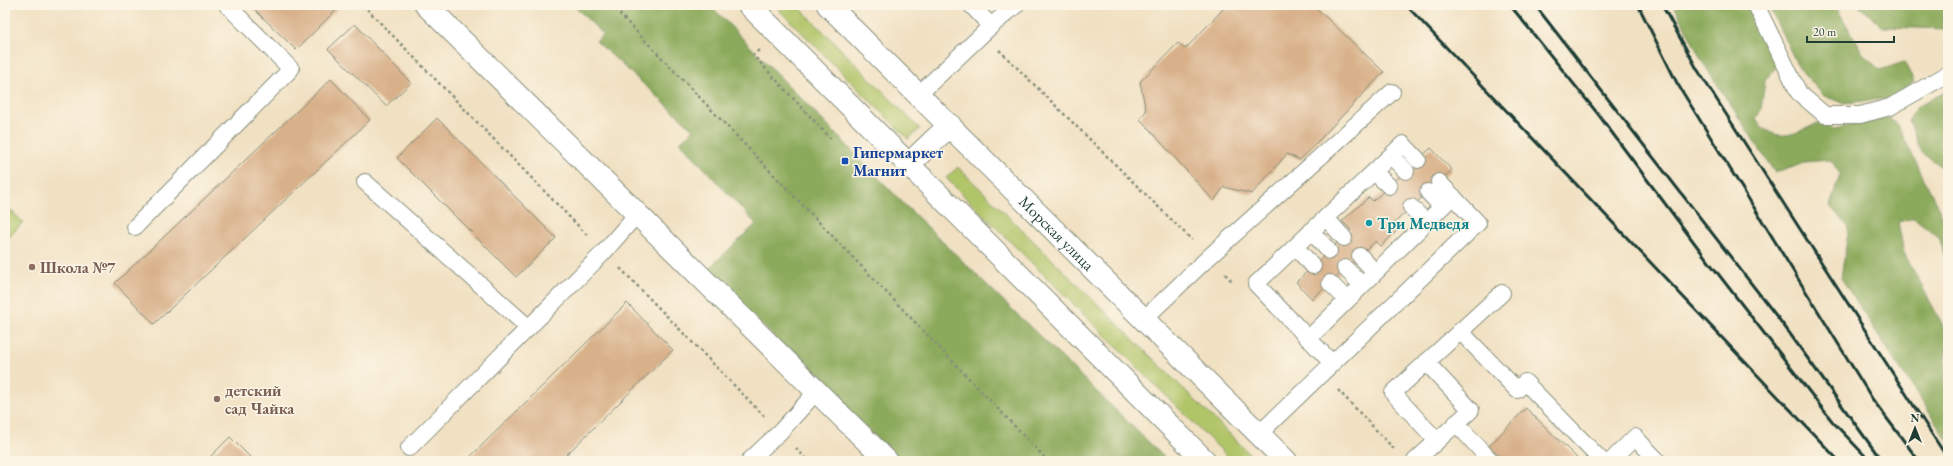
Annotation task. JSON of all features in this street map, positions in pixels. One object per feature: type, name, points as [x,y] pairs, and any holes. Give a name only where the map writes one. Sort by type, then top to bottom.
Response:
[{"type":"main road","points":[[426,5],[886,461]]},
{"type":"main road","points":[[749,5],[1205,461]]},
{"type":"main road","name":"Морская улица","points":[[828,5],[1286,461]]},
{"type":"main road","points":[[908,165],[950,125]]},
{"type":"lane","points":[[135,227],[291,69],[227,5]]},
{"type":"lane","points":[[971,5],[987,30]]},
{"type":"lane","points":[[918,94],[1016,5]]},
{"type":"lane","points":[[1756,5],[1799,93],[1825,115],[1860,115],[1890,107],[1948,74]]},
{"type":"lane","points":[[1144,319],[1209,257],[1392,92]]},
{"type":"lane","points":[[1327,368],[1308,338],[1256,284],[1403,144],[1418,160]]},
{"type":"lane","points":[[1391,156],[1406,171]]},
{"type":"lane","points":[[1374,172],[1389,186]]},
{"type":"lane","points":[[365,182],[529,328]]},
{"type":"lane","points":[[1259,434],[1478,223],[1447,202],[1434,187]]},
{"type":"lane","points":[[1308,338],[1447,202]]},
{"type":"lane","points":[[1412,207],[1426,222]]},
{"type":"lane","points":[[409,448],[604,252],[637,214]]},
{"type":"lane","points":[[1326,218],[1344,238]]},
{"type":"lane","points":[[1311,232],[1329,251]]},
{"type":"lane","points":[[1295,247],[1313,266]]},
{"type":"lane","points":[[1360,256],[1375,272]]},
{"type":"lane","points":[[1346,268],[1362,286]]},
{"type":"lane","points":[[1330,283],[1347,300]]},
{"type":"lane","points":[[1437,441],[1393,393],[1502,293]]},
{"type":"lane","points":[[1460,331],[1517,390],[1525,382],[1602,461]]},
{"type":"lane","points":[[1415,461],[1471,410],[1426,362]]},
{"type":"lane","points":[[749,461],[780,432],[816,392]]},
{"type":"lane","points":[[1456,423],[1491,461]]},
{"type":"lane","points":[[1611,461],[1635,437],[1652,459]]},
{"type":"path","points":[[363,5],[808,461]]},
{"type":"path","points":[[611,5],[1048,461]]},
{"type":"path","points":[[987,30],[1238,287]]},
{"type":"path","points":[[1327,368],[1399,456]]},
{"type":"green space","points":[[573,5],[710,5],[905,205],[1168,461],[898,461],[707,270],[756,224],[680,142],[694,130],[596,41],[603,34]]},
{"type":"green space","points":[[774,5],[797,5],[920,129],[908,139]]},
{"type":"green space","points":[[1674,5],[1750,5],[1773,51],[1776,67],[1765,81],[1761,109],[1756,120],[1770,133],[1786,135],[1801,131],[1818,123],[1834,129],[1888,118],[1897,124],[1948,227],[1948,264],[1939,237],[1914,218],[1898,222],[1904,253],[1947,333],[1945,381],[1948,387],[1948,441],[1841,278],[1849,227],[1830,206],[1840,174],[1831,160],[1804,162],[1775,173],[1702,61]]},
{"type":"green space","points":[[1768,5],[1835,5],[1862,52],[1880,70],[1904,62],[1914,81],[1893,98],[1843,103],[1824,96],[1799,68]]},
{"type":"green space","points":[[1858,5],[1948,5],[1948,29],[1883,27]]},
{"type":"green space","points":[[1948,91],[1948,179],[1940,165],[1921,152],[1909,120],[1918,105]]},
{"type":"green space","points":[[958,167],[1257,461],[1232,461],[946,178]]},
{"type":"green space","points":[[5,205],[23,222],[5,242]]},
{"type":"building","points":[[250,5],[341,5],[296,50]]},
{"type":"building","points":[[1227,5],[1313,5],[1384,72],[1300,160],[1287,154],[1252,194],[1224,187],[1214,201],[1140,119],[1146,111],[1140,82],[1178,43],[1185,49]]},
{"type":"building","points":[[355,24],[411,83],[386,106],[328,49]]},
{"type":"building","points":[[331,79],[370,120],[154,324],[115,283]]},
{"type":"building","points":[[437,118],[556,238],[516,277],[397,158]]},
{"type":"building","name":"Три Медведя","points":[[1431,148],[1452,170],[1393,224],[1398,230],[1381,246],[1376,241],[1312,299],[1296,282],[1351,230],[1342,221],[1369,197],[1373,201]]},
{"type":"building","points":[[627,303],[673,350],[560,461],[466,461]]},
{"type":"building","points":[[1526,408],[1580,461],[1505,461],[1489,446]]},
{"type":"building","points":[[230,437],[254,461],[206,461]]},
{"type":"railway","points":[[1406,5],[1839,461]]},
{"type":"railway","points":[[1510,5],[1598,114],[1699,249],[1832,421],[1870,461]]},
{"type":"railway","points":[[1535,5],[1785,327],[1882,461]]},
{"type":"railway","points":[[1638,5],[1677,83],[1873,400],[1919,461]]},
{"type":"railway","points":[[1662,5],[1697,69],[1948,459]]},
{"type":"place","name":"Гипермаркет Магнит","points":[[845,161]]},
{"type":"place","name":"Три Медведя","points":[[1369,223]]},
{"type":"place","name":"Школа №7","points":[[32,267]]},
{"type":"place","name":"детский сад Чайка","points":[[217,399]]}]
